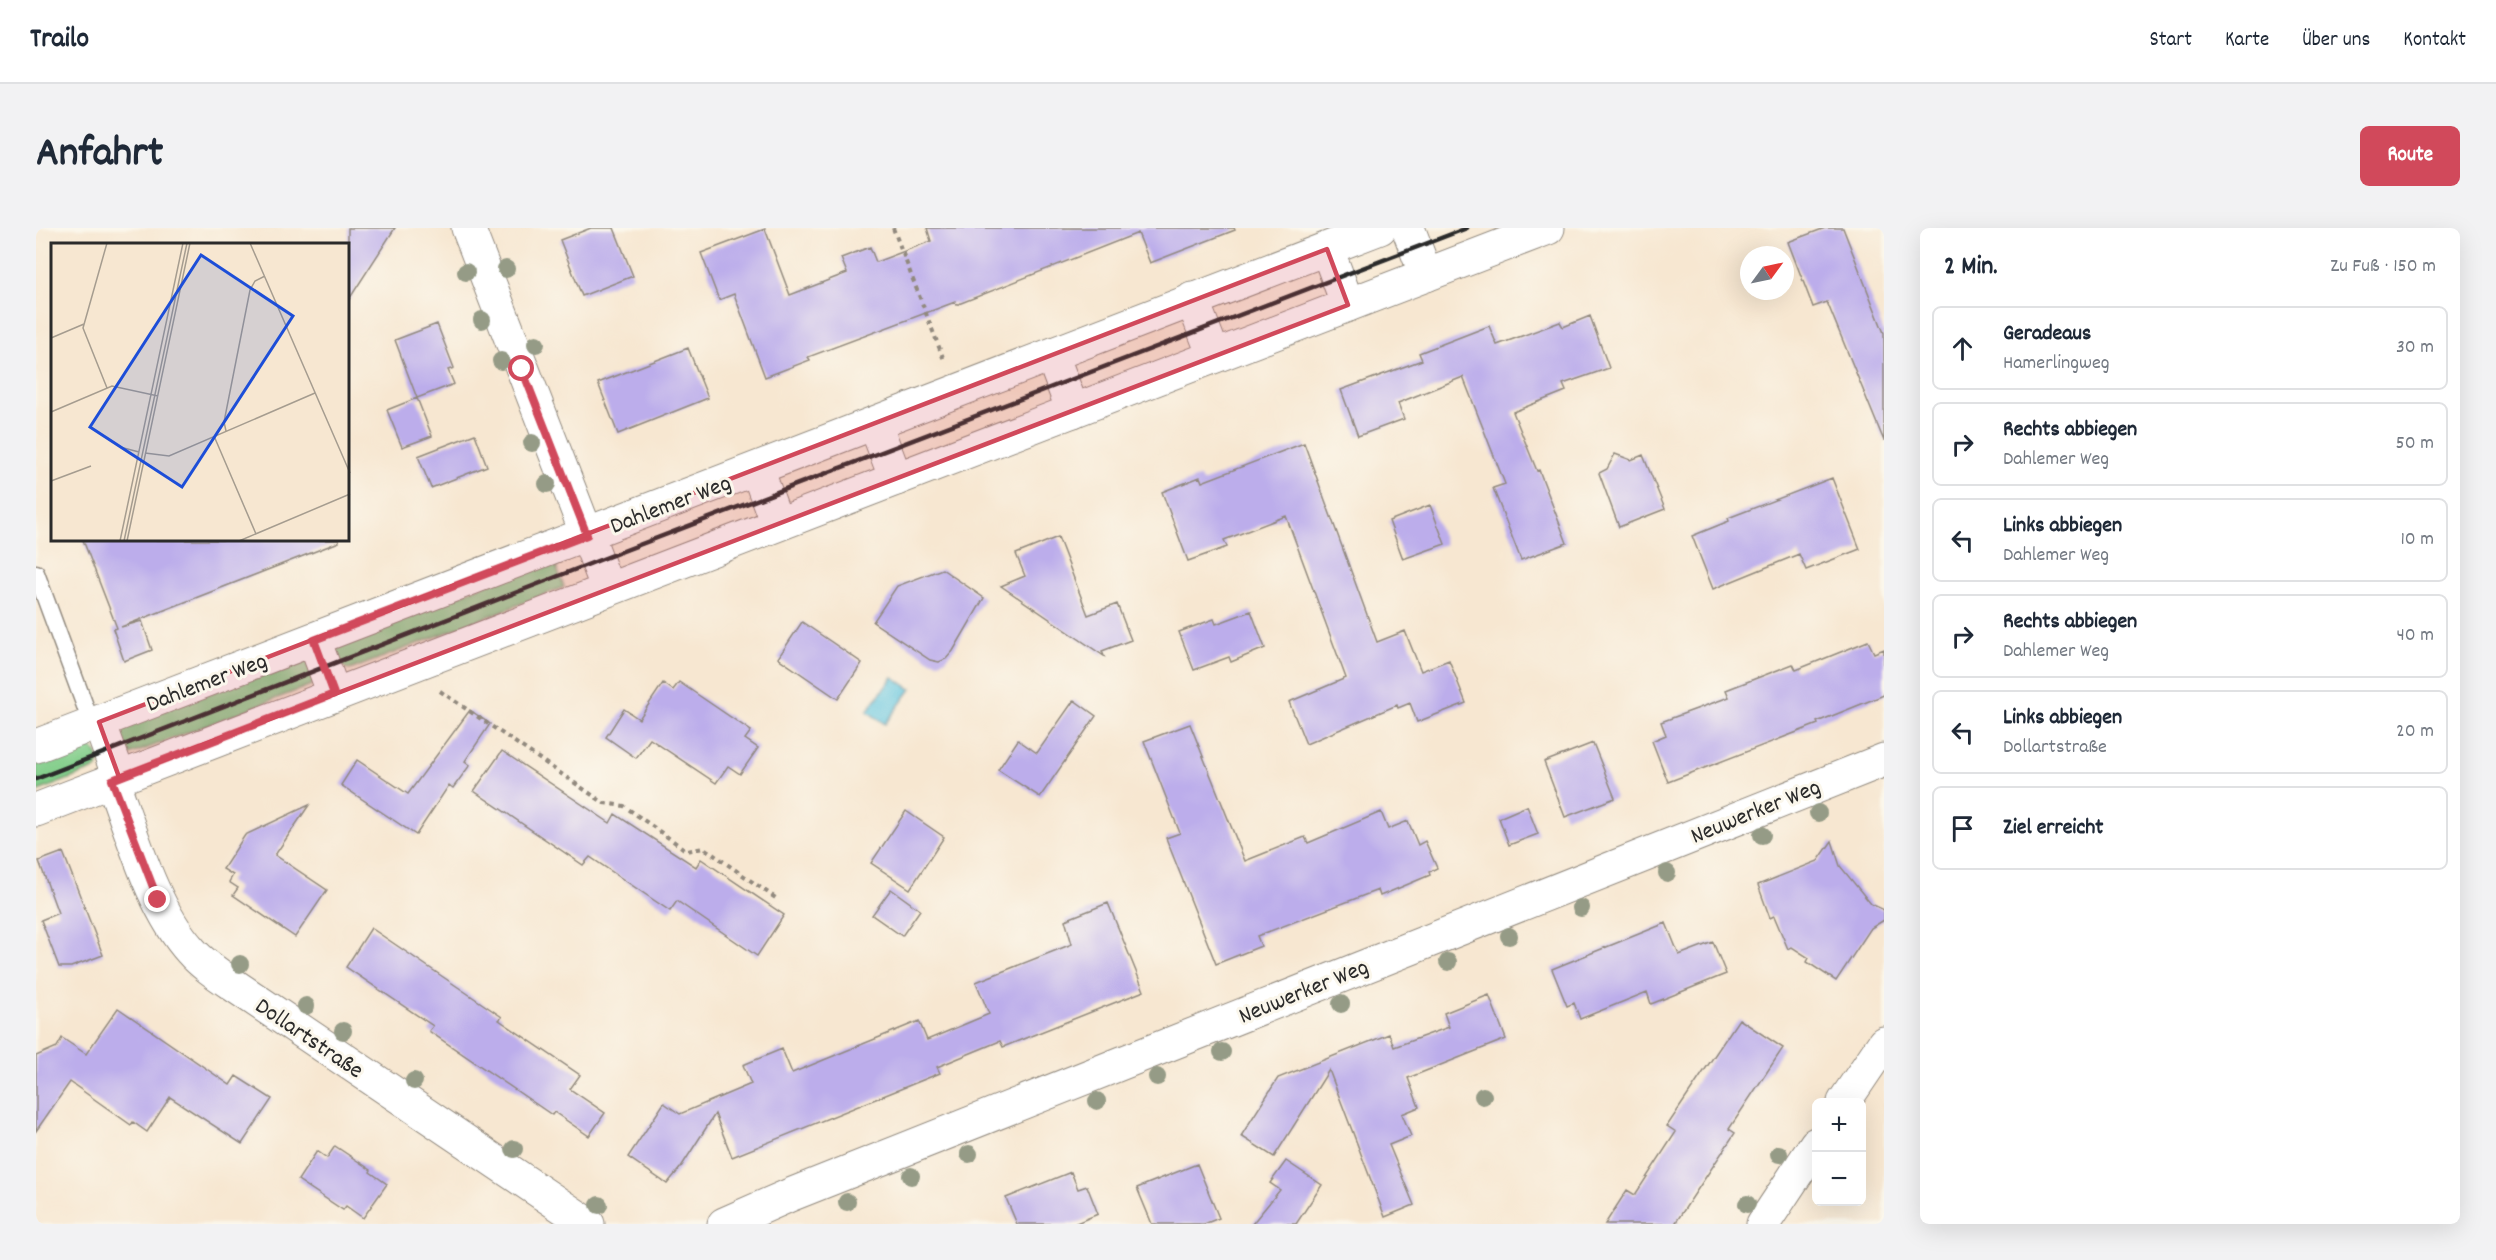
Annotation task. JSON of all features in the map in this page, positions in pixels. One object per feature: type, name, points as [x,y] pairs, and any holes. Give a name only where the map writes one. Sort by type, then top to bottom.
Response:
[{"type":"street","points":[[468,228],[608,589]]},
{"type":"street","name":"Dahlemer Weg","points":[[36,746],[1380,228]]},
{"type":"street","points":[[1408,228],[1426,275]]},
{"type":"street","points":[[36,810],[1548,228]]},
{"type":"street","points":[[1327,249],[1348,305]]},
{"type":"street","points":[[1192,299],[1214,357]]},
{"type":"street","points":[[1052,355],[1073,411]]},
{"type":"street","points":[[875,424],[896,478]]},
{"type":"street","name":"Dahlemer Weg","points":[[757,470],[777,524]]},
{"type":"street","points":[[314,640],[334,694]]},
{"type":"street","points":[[95,723],[116,779]]},
{"type":"street","name":"Neuwerker Weg","points":[[724,1224],[790,1195],[1884,760]]},
{"type":"street","name":"Dollartstraße","points":[[116,779],[158,900],[190,951],[238,988],[579,1222]]},
{"type":"street","points":[[1847,1098],[1884,1043]]},
{"type":"street","points":[[1763,1224],[1812,1150]]},
{"type":"lane","points":[[36,573],[95,723]]},
{"type":"path","points":[[893,228],[956,392]]},
{"type":"path","points":[[432,685],[604,803],[624,806],[687,851],[704,848],[777,899]]},
{"type":"highlighted area","points":[[1327,249],[1348,305],[119,777],[99,722]]},
{"type":"green space","points":[[560,554],[564,563],[556,566],[564,587],[350,670],[341,666],[335,653],[337,645]]},
{"type":"green space","points":[[307,660],[314,684],[127,756],[116,727]]},
{"type":"green space","points":[[88,744],[97,754],[97,768],[36,792],[36,765]]},
{"type":"water","points":[[893,677],[911,689],[885,724],[867,711]]},
{"type":"building","points":[[348,228],[395,228],[350,298],[350,243],[348,243]]},
{"type":"building","points":[[591,228],[614,228],[633,276],[582,296],[560,240]]},
{"type":"building","points":[[927,228],[1234,228],[1235,230],[1150,263],[1138,233],[956,305],[955,302],[808,357],[810,360],[765,377],[734,294],[719,300],[701,253],[765,229],[790,295],[847,273],[841,258],[870,247],[876,262],[931,241]]},
{"type":"building","points":[[1825,228],[1843,228],[1884,333],[1884,441],[1827,302],[1813,307],[1794,258],[1794,246],[1790,246],[1788,242]]},
{"type":"building","points":[[1590,316],[1609,368],[1563,384],[1566,391],[1513,412],[1537,471],[1539,470],[1567,543],[1521,560],[1493,488],[1505,484],[1463,377],[1398,403],[1404,419],[1358,436],[1341,390],[1422,360],[1419,353],[1489,326],[1497,345],[1560,322],[1563,327]]},
{"type":"building","points":[[437,324],[454,368],[448,370],[454,384],[417,398],[395,340]]},
{"type":"building","points":[[688,348],[708,398],[618,434],[598,383]]},
{"type":"building","points":[[417,398],[432,436],[402,447],[387,410]]},
{"type":"building","points":[[475,434],[487,466],[431,488],[418,456]]},
{"type":"building","points":[[1304,443],[1377,642],[1405,631],[1421,671],[1449,660],[1466,703],[1417,722],[1410,703],[1398,708],[1397,705],[1306,744],[1289,702],[1346,678],[1286,516],[1224,540],[1227,547],[1188,561],[1162,492],[1200,477],[1202,482]]},
{"type":"building","points":[[1615,454],[1631,460],[1643,455],[1665,509],[1619,527],[1599,473],[1607,469]]},
{"type":"building","points":[[1832,478],[1860,549],[1806,570],[1799,554],[1713,589],[1692,536],[1729,521],[1728,518]]},
{"type":"building","points":[[1430,505],[1445,544],[1403,559],[1389,521]]},
{"type":"building","points":[[1058,537],[1088,615],[1117,604],[1131,640],[1102,651],[1104,656],[1001,586],[1025,576],[1016,554]]},
{"type":"building","points":[[84,542],[339,542],[121,627],[142,621],[152,650],[124,661],[113,629],[117,628]]},
{"type":"building","points":[[942,569],[984,598],[953,651],[946,659],[939,662],[930,660],[873,622],[897,586]]},
{"type":"building","points":[[1251,611],[1265,648],[1231,662],[1229,657],[1194,670],[1179,632],[1214,619],[1216,624]]},
{"type":"building","points":[[802,622],[862,663],[838,699],[778,658]]},
{"type":"building","points":[[1868,641],[1874,653],[1884,649],[1884,695],[1817,722],[1818,724],[1668,782],[1652,741],[1666,735],[1661,722],[1729,697],[1726,690],[1793,664],[1796,670]]},
{"type":"building","points":[[679,682],[751,731],[745,739],[758,748],[740,774],[728,766],[716,783],[650,739],[636,758],[606,737],[624,709],[639,719],[663,683],[673,690]]},
{"type":"building","points":[[1074,700],[1096,716],[1040,797],[998,770],[1018,740],[1037,753]]},
{"type":"building","points":[[470,710],[490,724],[465,761],[470,765],[453,788],[449,785],[416,835],[341,785],[357,760],[408,794]]},
{"type":"building","points":[[1190,724],[1245,861],[1305,837],[1308,843],[1381,812],[1388,829],[1408,821],[1418,845],[1425,841],[1437,868],[1429,872],[1430,875],[1380,896],[1378,890],[1257,936],[1261,946],[1216,964],[1166,838],[1180,833],[1144,741]]},
{"type":"building","points":[[1593,743],[1615,798],[1565,817],[1544,762]]},
{"type":"building","points":[[502,751],[610,823],[615,814],[696,867],[701,859],[784,915],[757,956],[677,901],[670,911],[590,857],[583,865],[474,791]]},
{"type":"building","points":[[309,805],[275,855],[327,890],[295,937],[233,895],[238,888],[229,882],[233,875],[223,869],[245,835]]},
{"type":"building","points":[[1527,806],[1538,834],[1509,845],[1499,818]]},
{"type":"building","points":[[906,811],[944,837],[910,889],[871,863]]},
{"type":"building","points":[[1832,841],[1840,866],[1871,904],[1884,910],[1884,920],[1871,928],[1836,981],[1807,962],[1809,958],[1792,947],[1788,949],[1774,916],[1770,918],[1758,885],[1818,861]]},
{"type":"building","points":[[63,852],[103,955],[71,967],[59,967],[41,920],[58,913],[39,861]]},
{"type":"building","points":[[891,889],[920,910],[902,936],[872,915]]},
{"type":"building","points":[[1108,903],[1144,991],[1003,1047],[1000,1041],[937,1067],[940,1073],[732,1157],[715,1114],[681,1167],[667,1184],[628,1157],[664,1103],[680,1114],[751,1084],[743,1065],[782,1049],[792,1073],[919,1021],[927,1040],[989,1014],[976,982],[1072,944],[1065,920]]},
{"type":"building","points":[[1666,923],[1679,955],[1713,942],[1726,974],[1651,1004],[1647,992],[1580,1019],[1574,1003],[1567,1006],[1552,969]]},
{"type":"building","points":[[371,928],[502,1017],[499,1020],[580,1075],[570,1089],[605,1113],[589,1136],[554,1112],[552,1115],[429,1031],[433,1026],[346,967]]},
{"type":"building","points":[[1489,995],[1506,1039],[1408,1078],[1419,1107],[1402,1114],[1411,1136],[1389,1145],[1414,1205],[1385,1217],[1329,1070],[1274,1157],[1241,1136],[1278,1078],[1389,1034],[1394,1047],[1449,1027],[1444,1013]]},
{"type":"building","points":[[118,1008],[230,1085],[236,1076],[272,1099],[242,1144],[170,1097],[147,1132],[133,1122],[131,1125],[70,1082],[36,1131],[36,1056],[57,1047],[62,1038],[86,1054]]},
{"type":"building","points":[[1739,1019],[1783,1048],[1729,1129],[1735,1133],[1676,1222],[1680,1224],[1605,1224],[1627,1190],[1635,1195],[1676,1132],[1667,1126]]},
{"type":"building","points":[[335,1146],[371,1170],[370,1172],[387,1184],[363,1218],[346,1206],[343,1210],[298,1180],[317,1151],[327,1158]]},
{"type":"building","points":[[1286,1161],[1322,1185],[1296,1224],[1252,1224],[1280,1190],[1270,1183]]},
{"type":"building","points":[[1197,1164],[1219,1218],[1204,1224],[1152,1224],[1137,1188]]},
{"type":"building","points":[[1071,1172],[1078,1189],[1087,1186],[1098,1214],[1074,1224],[1017,1224],[1006,1198]]},
{"type":"railway","points":[[36,779],[597,561],[1467,228]]},
{"type":"route","points":[[158,900],[112,780],[334,694],[314,640],[587,535],[522,369]]}]
